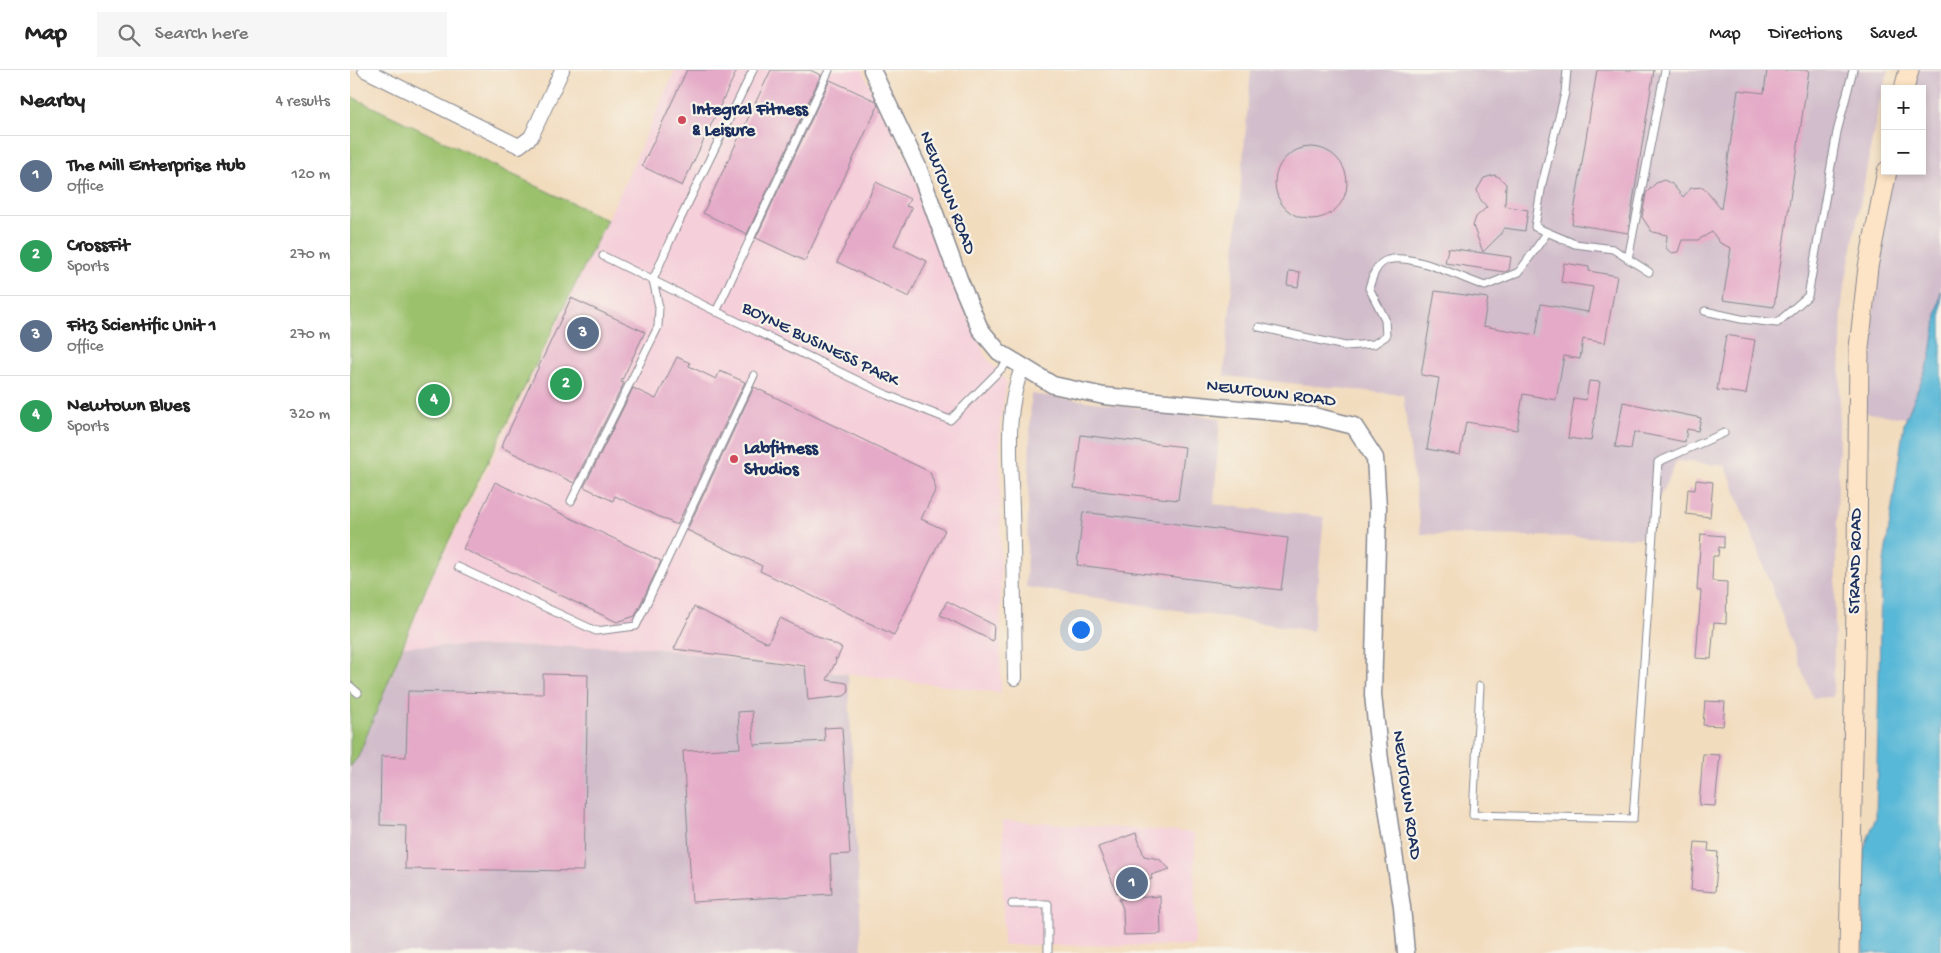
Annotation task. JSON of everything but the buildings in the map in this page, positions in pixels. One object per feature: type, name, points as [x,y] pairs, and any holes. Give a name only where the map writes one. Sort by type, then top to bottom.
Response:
[{"type":"main road","points":[[1905,85],[1909,70]]},
{"type":"main road","name":"STRAND ROAD","points":[[1849,953],[1857,558],[1858,348],[1868,267],[1886,175]]},
{"type":"street","points":[[365,70],[518,146],[531,137],[562,70]]},
{"type":"street","name":"NEWTOWN ROAD","points":[[872,70],[918,167],[959,279],[980,329],[999,352],[1053,385],[1104,396],[1322,418],[1354,426],[1375,458],[1378,508],[1373,695],[1380,760],[1402,907],[1406,953]]},
{"type":"street","points":[[1015,678],[1012,509],[1009,464],[1016,364]]},
{"type":"lane","points":[[571,501],[658,327],[659,307],[653,280],[672,236],[753,70]]},
{"type":"lane","points":[[716,312],[829,70]]},
{"type":"lane","points":[[1567,70],[1565,93],[1542,184],[1535,228],[1575,244],[1613,249],[1650,272]]},
{"type":"lane","points":[[1628,258],[1665,70]]},
{"type":"lane","points":[[1705,311],[1777,324],[1808,296],[1837,132],[1853,70]]},
{"type":"lane","points":[[1259,327],[1345,346],[1374,344],[1386,336],[1385,320],[1369,288],[1374,272],[1386,260],[1407,258],[1485,286],[1520,272],[1547,232]]},
{"type":"lane","name":"BOYNE BUSINESS PARK","points":[[603,256],[887,395],[950,420],[1016,364]]},
{"type":"lane","points":[[458,567],[596,631],[636,626],[754,375]]},
{"type":"lane","points":[[1480,686],[1473,814],[1633,819],[1658,462],[1724,433]]},
{"type":"lane","points":[[350,686],[358,693]]},
{"type":"lane","points":[[1012,904],[1048,904],[1048,953]]},
{"type":"shaded area","points":[[675,70],[862,70],[911,166],[956,291],[986,357],[1007,382],[1000,422],[1001,693],[645,647],[404,646],[431,580],[498,448],[621,191]]},
{"type":"shaded area","points":[[1251,70],[1889,70],[1884,85],[1881,85],[1881,96],[1842,301],[1833,697],[1813,698],[1726,466],[1677,461],[1640,538],[1421,534],[1403,395],[1224,376]]},
{"type":"shaded area","points":[[1917,70],[1941,70],[1941,314],[1935,353],[1906,418],[1861,412],[1887,202],[1893,175],[1926,175],[1926,85],[1914,85]]},
{"type":"shaded area","points":[[1031,394],[1220,418],[1214,504],[1324,517],[1313,631],[1026,587]]},
{"type":"shaded area","points":[[404,646],[645,647],[848,674],[862,953],[350,953],[350,767],[358,757]]},
{"type":"shaded area","points":[[1003,820],[1195,833],[1195,946],[1003,945]]},
{"type":"green space","points":[[350,96],[607,220],[429,581],[358,757],[350,767]]},
{"type":"water","points":[[1941,291],[1941,953],[1863,953],[1862,854],[1876,817],[1881,583],[1904,424],[1930,359]]},
{"type":"place","name":"Integral Fitness & Leisure","points":[[682,120]]},
{"type":"place","name":"Fitz Scientific Unit 1","points":[[583,333]]},
{"type":"place","name":"CrossFit","points":[[566,384]]},
{"type":"place","name":"Newtown Blues","points":[[434,400]]},
{"type":"place","name":"Labfitness Studios","points":[[734,459]]},
{"type":"place","name":"The Mill Enterprise Hub","points":[[1132,883]]}]
